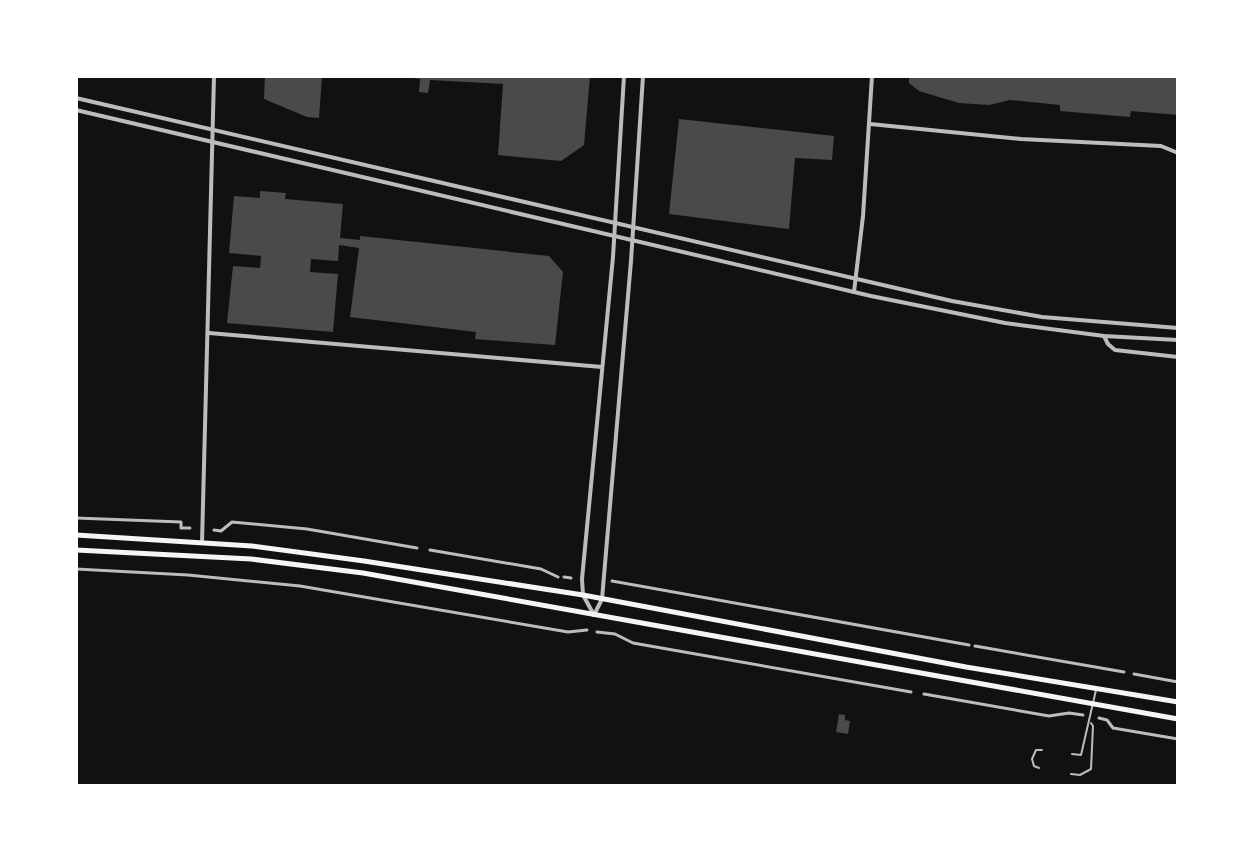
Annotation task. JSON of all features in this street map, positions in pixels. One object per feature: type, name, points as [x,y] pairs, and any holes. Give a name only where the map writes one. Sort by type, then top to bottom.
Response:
[{"type":"main road","points":[[76,535],[333,556],[583,595],[715,622],[1178,702]]},
{"type":"main road","points":[[76,550],[199,555],[363,573],[1178,719]]},
{"type":"street","points":[[202,543],[214,76]]},
{"type":"street","points":[[594,615],[583,595],[582,579],[614,235],[624,76]]},
{"type":"street","points":[[594,615],[602,599],[643,76]]},
{"type":"street","points":[[854,292],[872,76]]},
{"type":"street","points":[[76,98],[633,229],[1018,314],[1178,328]]},
{"type":"street","points":[[76,110],[854,292],[1005,323],[1104,336],[1178,340]]},
{"type":"street","points":[[870,124],[1021,139],[1161,146],[1178,153]]},
{"type":"street","points":[[209,333],[602,367]]},
{"type":"street","points":[[1104,336],[1115,350],[1178,357]]},
{"type":"street","points":[[76,518],[181,522],[181,528],[190,528]]},
{"type":"street","points":[[214,530],[221,531],[232,522],[307,529],[417,548]]},
{"type":"street","points":[[430,550],[541,569],[571,578]]},
{"type":"street","points":[[76,569],[188,575],[300,586],[568,632],[587,630]]},
{"type":"street","points":[[612,581],[969,645]]},
{"type":"street","points":[[597,632],[615,634],[633,643],[911,692]]},
{"type":"street","points":[[975,646],[1124,672]]},
{"type":"street","points":[[1134,674],[1178,682]]},
{"type":"street","points":[[924,694],[1049,716],[1069,713],[1083,715]]},
{"type":"street","points":[[1099,718],[1107,720],[1113,728],[1178,739]]},
{"type":"lane","points":[[1072,754],[1081,755],[1096,689]]},
{"type":"lane","points":[[1071,774],[1080,775],[1091,769],[1093,726],[1090,722]]},
{"type":"lane","points":[[1039,768],[1031,763],[1036,750],[1042,750]]},
{"type":"building","points":[[265,76],[322,76],[319,118],[307,117],[264,99]]},
{"type":"building","points":[[413,76],[590,76],[584,145],[561,161],[498,155],[503,84],[430,80],[428,93],[419,92],[420,79]]},
{"type":"building","points":[[909,76],[1178,76],[1178,115],[1131,111],[1130,117],[1060,111],[1060,105],[1010,100],[989,105],[959,103],[919,91],[909,83]]},
{"type":"building","points":[[679,119],[834,136],[832,160],[795,158],[789,229],[669,214]]},
{"type":"building","points":[[260,191],[286,193],[285,199],[343,204],[340,238],[360,240],[360,236],[549,256],[563,272],[555,345],[475,339],[476,332],[350,317],[359,248],[339,245],[338,261],[311,259],[310,272],[338,274],[333,332],[227,323],[233,266],[260,268],[261,256],[229,253],[234,196],[260,198]]},
{"type":"building","points":[[839,714],[850,721],[848,734],[836,732]]}]
